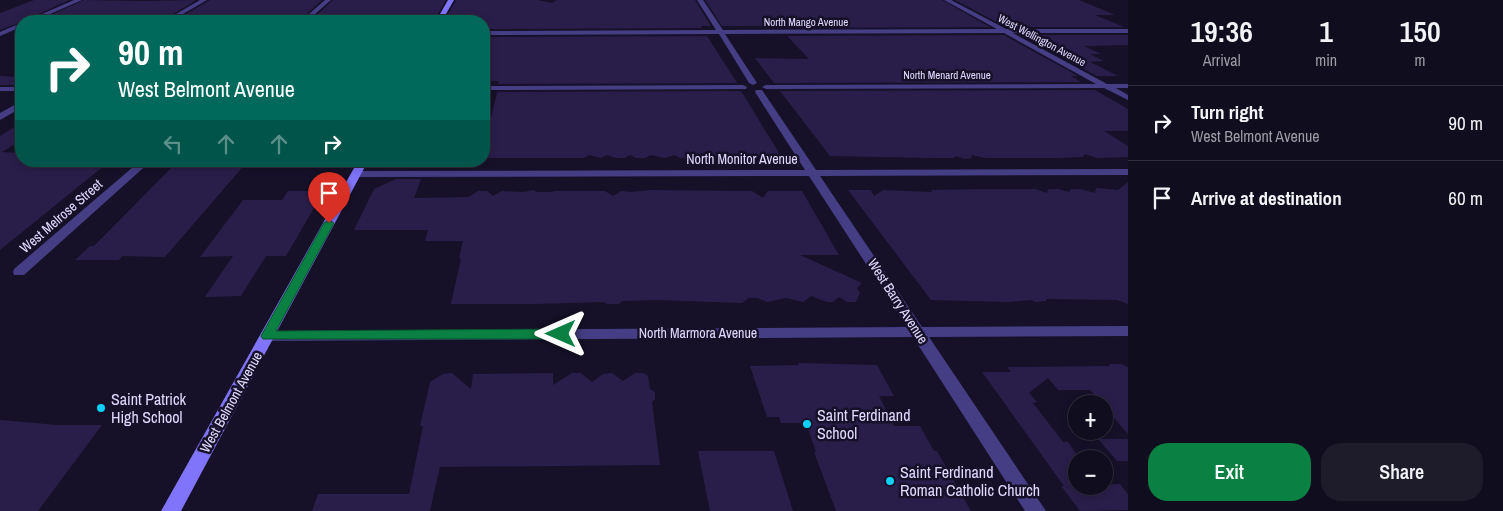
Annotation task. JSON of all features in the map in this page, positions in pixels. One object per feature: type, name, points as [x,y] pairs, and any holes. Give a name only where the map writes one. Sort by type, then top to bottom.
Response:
[{"type":"main road","points":[[442,15],[451,0]]},
{"type":"main road","name":"West Belmont Avenue","points":[[171,511],[359,168]]},
{"type":"street","points":[[43,15],[79,0]]},
{"type":"street","points":[[178,15],[204,0]]},
{"type":"street","points":[[311,15],[328,0]]},
{"type":"street","name":"West Barry Avenue","points":[[700,0],[1036,511]]},
{"type":"street","name":"West Wellington Avenue","points":[[947,0],[1128,98]]},
{"type":"street","points":[[0,34],[15,28]]},
{"type":"street","name":"North Mango Avenue","points":[[490,33],[1128,31]]},
{"type":"street","points":[[490,88],[743,87],[744,84],[759,87]]},
{"type":"street","name":"North Menard Avenue","points":[[759,87],[1128,86]]},
{"type":"street","points":[[0,89],[15,89]]},
{"type":"street","points":[[0,117],[15,108]]},
{"type":"street","name":"West Melrose Street","points":[[19,272],[139,167]]},
{"type":"street","name":"North Monitor Avenue","points":[[359,168],[813,173],[1128,172]]},
{"type":"street","name":"North Marmora Avenue","points":[[267,336],[1128,331]]},
{"type":"building","points":[[34,0],[69,0],[37,15],[15,15],[15,24],[0,30],[0,13]]},
{"type":"building","points":[[84,0],[196,0],[172,15],[51,15]]},
{"type":"building","points":[[210,0],[322,0],[306,15],[184,15]]},
{"type":"building","points":[[333,0],[446,0],[437,15],[317,15]]},
{"type":"building","points":[[456,0],[538,0],[552,3],[557,0],[695,0],[711,26],[701,26],[702,28],[490,29],[490,15],[447,15]]},
{"type":"building","points":[[705,0],[942,0],[990,27],[780,28],[778,26],[722,26]]},
{"type":"building","points":[[955,0],[1079,0],[1115,15],[1095,15],[1124,27],[1006,27]]},
{"type":"building","points":[[1004,35],[1078,76],[1071,76],[1081,82],[774,83],[755,58],[809,59],[787,36]]},
{"type":"building","points":[[1020,35],[1128,35],[1128,45],[1084,46],[1101,54],[1090,54],[1104,61],[1090,62],[1118,76],[1097,76]]},
{"type":"building","points":[[707,36],[737,83],[498,84],[499,81],[490,81],[490,37]]},
{"type":"building","points":[[0,76],[15,77],[15,85],[0,85]]},
{"type":"building","points":[[1095,90],[1128,109],[1128,131],[1104,131],[1128,146],[1128,157],[1097,158],[1085,154],[1083,157],[1057,158],[985,158],[972,155],[971,158],[965,159],[956,156],[954,158],[933,158],[830,156],[780,91]]},
{"type":"building","points":[[741,91],[781,156],[744,158],[739,155],[735,157],[710,158],[693,154],[689,158],[680,158],[674,155],[665,158],[651,155],[645,158],[636,158],[630,155],[625,158],[616,158],[607,155],[601,158],[589,155],[584,158],[490,158],[490,122],[497,92]]},
{"type":"building","points":[[15,127],[15,144],[2,152],[15,153],[15,167],[103,167],[0,250],[0,136]]},
{"type":"building","points":[[172,167],[243,167],[165,257],[122,256],[119,260],[75,260],[90,246],[94,246]]},
{"type":"building","points":[[396,179],[421,179],[414,198],[469,197],[478,191],[487,191],[493,196],[502,191],[605,191],[613,196],[621,191],[650,190],[752,191],[763,198],[768,191],[802,191],[839,255],[800,255],[862,283],[857,288],[860,293],[856,302],[847,302],[839,297],[833,302],[827,302],[811,296],[803,302],[786,298],[767,302],[757,298],[749,298],[742,303],[657,300],[622,301],[619,304],[603,302],[451,304],[463,241],[425,241],[428,230],[354,230],[374,189]]},
{"type":"building","points":[[1128,182],[1128,304],[1117,300],[1046,299],[1046,301],[1036,302],[1031,300],[1009,302],[931,300],[848,190],[871,190],[874,196],[883,190],[932,192],[931,190],[1035,189],[1047,193],[1048,189],[1069,192],[1071,189],[1080,189],[1095,193],[1096,188],[1118,190]]},
{"type":"building","points":[[288,191],[324,191],[286,256],[266,256],[241,296],[205,297],[233,256],[200,257],[243,200],[282,200]]},
{"type":"building","points":[[798,363],[877,365],[894,396],[879,396],[894,426],[920,426],[934,451],[937,451],[971,511],[836,511],[814,452],[816,452],[806,423],[781,423],[779,417],[767,417],[750,366],[799,365]]},
{"type":"building","points":[[1110,364],[1121,364],[1128,367],[1128,434],[1113,417],[1113,395],[1094,395],[1090,390],[1058,390],[1048,378],[1029,393],[1037,402],[1033,403],[1063,442],[1068,442],[1073,450],[1068,450],[1068,495],[1113,495],[1113,484],[1120,484],[1128,494],[1128,510],[1080,511],[1061,486],[1064,486],[982,372],[1011,372],[1007,367],[1109,366]]},
{"type":"building","points":[[452,373],[471,389],[473,374],[553,373],[553,385],[572,373],[581,373],[592,382],[603,374],[612,373],[623,381],[635,373],[643,373],[648,376],[650,389],[655,392],[655,399],[652,402],[660,465],[440,467],[430,511],[312,511],[318,494],[409,494],[423,426],[420,426],[430,382],[443,374]]},
{"type":"building","points":[[0,420],[58,425],[102,425],[38,511],[0,511]]},
{"type":"building","points":[[1128,439],[1128,461],[1117,461],[1113,456],[1113,450],[1108,450],[1099,440]]},
{"type":"building","points":[[698,451],[774,451],[793,511],[710,511]]},
{"type":"place","name":"Saint Patrick High School","points":[[101,408]]},
{"type":"place","name":"Saint Ferdinand School","points":[[807,424]]},
{"type":"place","name":"Saint Ferdinand Roman Catholic Church","points":[[890,481]]},
{"type":"route","points":[[329,223],[267,336],[561,334]]}]
